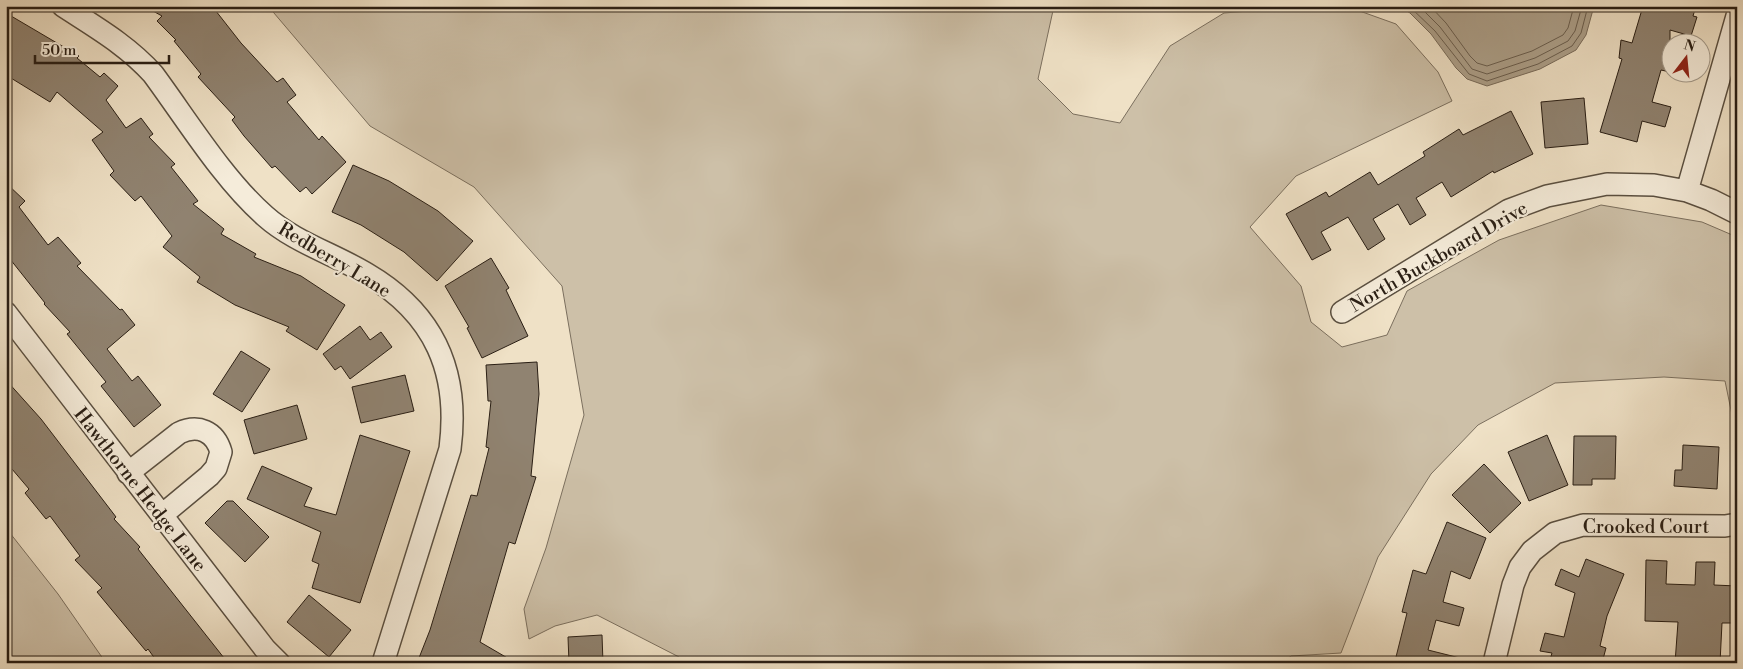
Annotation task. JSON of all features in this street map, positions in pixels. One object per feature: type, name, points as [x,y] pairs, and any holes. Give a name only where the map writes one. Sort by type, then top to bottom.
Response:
[{"type":"street","name":"Redberry Lane","points":[[62,6],[118,40],[139,58],[153,74],[242,194],[266,217],[287,232],[367,274],[391,290],[425,325],[439,350],[452,392],[453,420],[450,449],[383,663]]},
{"type":"street","points":[[1687,192],[1737,16]]},
{"type":"street","name":"North Buckboard Drive","points":[[1342,312],[1509,210],[1577,188],[1607,184],[1654,185],[1687,192],[1711,200],[1737,213]]},
{"type":"street","name":"Hawthorne Hedge Lane","points":[[6,313],[265,649],[279,663]]},
{"type":"street","points":[[128,473],[179,433],[188,429],[202,429],[213,436],[221,452],[216,468],[162,516]]},
{"type":"street","name":"Crooked Court","points":[[1494,663],[1513,586],[1520,567],[1532,551],[1555,533],[1583,525],[1725,526],[1737,524]]},
{"type":"shaded area","points":[[268,6],[1054,6],[1038,79],[1073,114],[1120,123],[1170,46],[1224,13],[1311,6],[1354,9],[1396,24],[1438,72],[1452,101],[1296,176],[1250,227],[1301,286],[1311,322],[1342,347],[1387,335],[1407,291],[1499,240],[1601,205],[1702,222],[1737,237],[1737,410],[1732,415],[1725,381],[1664,377],[1555,383],[1478,425],[1431,474],[1378,557],[1341,653],[1291,656],[1282,663],[680,663],[679,657],[597,615],[555,626],[529,639],[524,609],[546,548],[584,415],[562,286],[474,187],[370,126]]},
{"type":"shaded area","points":[[6,528],[58,594],[106,663],[6,663]]},
{"type":"water","points":[[1399,6],[1594,6],[1586,35],[1576,50],[1540,69],[1487,86],[1467,79],[1456,68],[1431,34],[1410,13]]},
{"type":"building","points":[[144,6],[212,6],[241,43],[277,82],[283,78],[296,95],[287,102],[319,140],[322,136],[346,162],[312,194],[306,187],[300,192],[275,166],[272,168],[244,136],[232,120],[235,117],[198,77],[201,74],[174,41],[176,40],[157,21],[162,16]]},
{"type":"building","points":[[1643,6],[1696,6],[1693,16],[1697,17],[1692,32],[1670,30],[1670,32],[1660,32],[1660,74],[1652,102],[1671,107],[1665,127],[1642,121],[1637,142],[1600,132],[1622,59],[1619,58],[1621,40],[1632,43]]},
{"type":"building","points":[[6,13],[79,56],[77,58],[100,77],[104,73],[118,86],[106,100],[126,128],[141,118],[153,134],[149,137],[175,164],[171,167],[198,201],[193,204],[224,229],[221,234],[256,254],[254,257],[301,276],[345,305],[317,350],[286,331],[289,327],[235,305],[197,282],[200,277],[163,247],[172,236],[141,196],[135,201],[110,175],[114,171],[92,140],[103,132],[57,92],[50,102],[6,75]]},
{"type":"building","points":[[1584,98],[1588,144],[1545,148],[1541,102]]},
{"type":"building","points":[[1511,111],[1533,154],[1494,173],[1493,171],[1451,197],[1442,182],[1416,198],[1426,215],[1410,225],[1398,204],[1373,219],[1385,239],[1368,250],[1348,217],[1321,232],[1331,250],[1312,260],[1286,214],[1326,192],[1329,197],[1370,172],[1378,185],[1425,156],[1423,152],[1459,129],[1463,135]]},
{"type":"building","points":[[353,165],[389,181],[438,211],[473,241],[437,281],[404,252],[361,225],[332,212]]},
{"type":"building","points":[[6,183],[25,201],[19,207],[48,245],[58,237],[81,263],[77,266],[120,310],[122,309],[135,325],[107,349],[132,381],[138,376],[161,405],[134,427],[101,386],[106,382],[67,334],[70,332],[44,304],[6,254]]},
{"type":"building","points":[[491,258],[509,288],[506,290],[528,336],[482,358],[467,328],[469,327],[445,286]]},
{"type":"building","points":[[360,326],[370,340],[381,332],[392,347],[350,379],[341,366],[335,370],[323,354]]},
{"type":"building","points":[[241,351],[270,369],[242,412],[213,394]]},
{"type":"building","points":[[537,362],[539,394],[531,476],[536,477],[515,544],[509,542],[480,642],[516,663],[417,663],[430,630],[471,495],[477,496],[489,448],[486,447],[491,401],[488,401],[486,365]]},
{"type":"building","points":[[405,375],[414,411],[361,423],[352,387]]},
{"type":"building","points":[[6,380],[41,419],[116,517],[114,519],[140,547],[138,549],[228,663],[158,663],[148,649],[146,651],[97,592],[102,588],[75,560],[80,556],[50,516],[46,519],[25,493],[29,489],[6,462]]},
{"type":"building","points":[[297,405],[307,439],[254,454],[244,420]]},
{"type":"building","points":[[360,435],[410,451],[360,603],[312,588],[319,564],[312,561],[321,532],[247,499],[262,466],[312,488],[304,506],[336,515]]},
{"type":"building","points":[[1547,435],[1568,485],[1529,501],[1508,452]]},
{"type":"building","points":[[1574,436],[1616,436],[1615,479],[1592,479],[1592,485],[1573,485]]},
{"type":"building","points":[[1683,445],[1719,447],[1717,489],[1674,486],[1675,470],[1682,470]]},
{"type":"building","points":[[1484,464],[1521,503],[1490,533],[1452,495]]},
{"type":"building","points":[[227,501],[233,501],[269,537],[245,562],[205,523]]},
{"type":"building","points":[[1447,522],[1486,538],[1470,579],[1451,571],[1443,602],[1464,608],[1459,626],[1436,620],[1428,650],[1460,658],[1459,663],[1402,663],[1395,661],[1407,613],[1402,612],[1413,570],[1426,574]]},
{"type":"building","points":[[1586,559],[1624,574],[1607,616],[1600,646],[1606,648],[1602,663],[1549,663],[1552,653],[1540,651],[1545,633],[1564,637],[1575,593],[1555,585],[1561,569],[1579,577]]},
{"type":"building","points":[[1646,560],[1667,561],[1666,584],[1695,585],[1696,562],[1715,562],[1714,585],[1737,586],[1737,623],[1722,623],[1720,663],[1675,663],[1678,622],[1645,621]]},
{"type":"building","points":[[309,595],[351,630],[329,657],[287,622]]},
{"type":"building","points":[[602,635],[603,663],[569,663],[568,637]]}]
